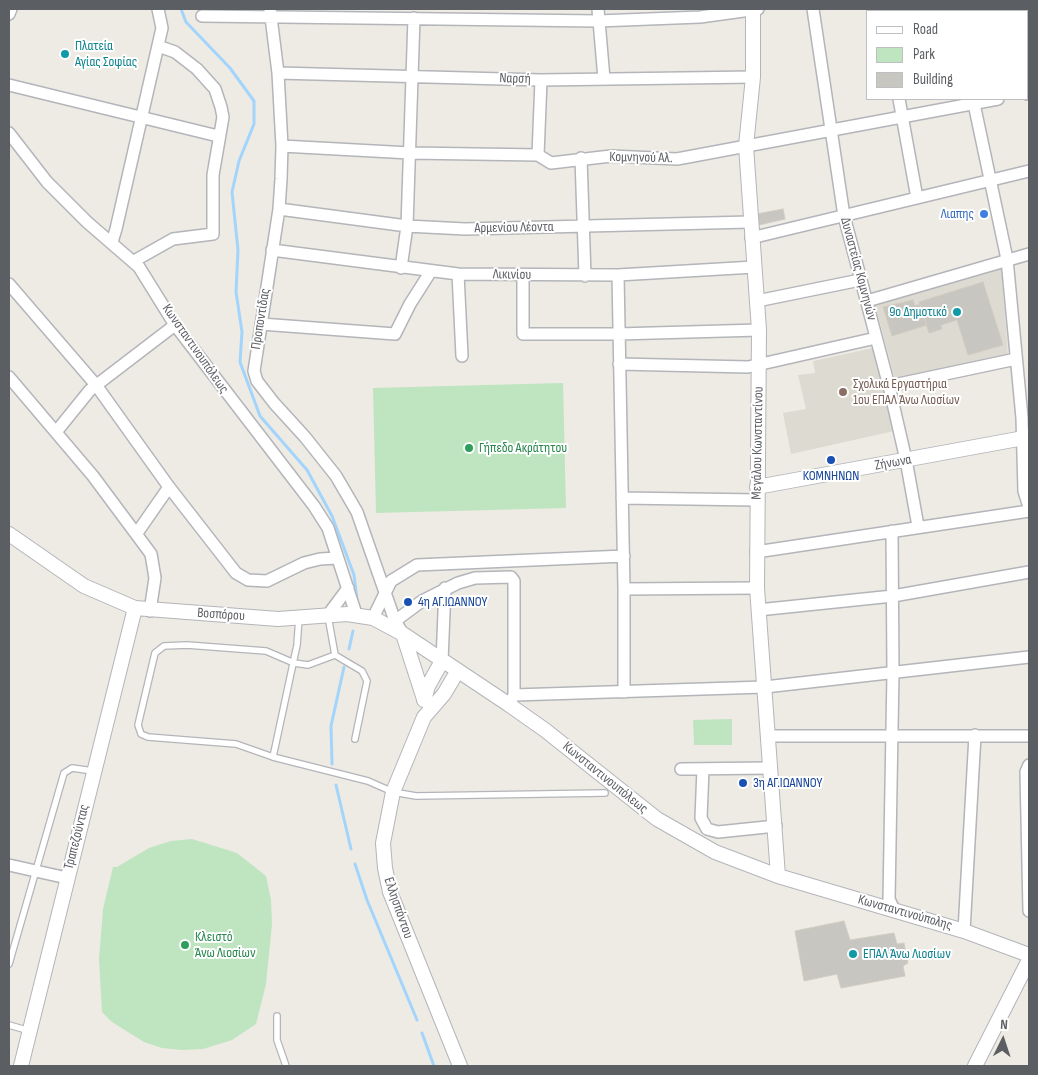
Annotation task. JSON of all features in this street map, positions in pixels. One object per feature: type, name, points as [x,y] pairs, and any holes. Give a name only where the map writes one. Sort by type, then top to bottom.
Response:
[{"type":"street","points":[[9,14],[11,9]]},
{"type":"street","points":[[112,242],[162,28],[158,9]]},
{"type":"street","points":[[598,9],[604,78]]},
{"type":"street","points":[[202,16],[269,13],[414,18],[443,14],[598,21],[700,16],[754,9]]},
{"type":"street","name":"Μεγάλου Κωνσταντίνου","points":[[754,9],[753,77],[746,146],[760,364],[756,552],[758,610],[776,826],[778,876]]},
{"type":"street","name":"Δυναστείας Κομνηνών","points":[[813,9],[844,216],[889,386],[906,460],[918,526]]},
{"type":"street","name":"Προποντίδας","points":[[269,13],[278,73],[282,146],[279,209],[254,362],[257,381],[336,476],[357,512],[395,620],[403,634]]},
{"type":"street","points":[[401,268],[407,226],[414,18]]},
{"type":"street","points":[[134,261],[173,239],[213,234],[212,204],[218,136],[223,117],[215,89],[190,63],[174,52],[158,46]]},
{"type":"street","name":"Ναρσή","points":[[278,73],[412,75],[541,80],[753,77]]},
{"type":"street","points":[[538,155],[541,80]]},
{"type":"street","points":[[9,85],[218,136]]},
{"type":"street","points":[[899,100],[917,198]]},
{"type":"street","points":[[974,101],[1007,259],[1016,359],[1026,437],[1024,491],[1029,507]]},
{"type":"street","name":"Κομνηνού Αλ.","points":[[282,146],[410,153],[538,155],[546,162],[551,163],[611,156],[677,159],[902,117],[974,101]]},
{"type":"street","name":"Κωνσταντινουπόλεως","points":[[9,133],[47,182],[87,222],[134,261],[145,275],[175,325],[314,506],[328,528],[348,588]]},
{"type":"street","points":[[581,158],[585,276]]},
{"type":"street","points":[[752,238],[1029,171]]},
{"type":"street","name":"Αρμενίου Λέοντα","points":[[279,209],[407,226],[465,229],[750,222]]},
{"type":"street","name":"Λικινίου","points":[[272,250],[458,274],[585,276],[754,267]]},
{"type":"street","points":[[867,301],[1029,254]]},
{"type":"street","points":[[261,324],[395,334],[410,304],[432,272]]},
{"type":"street","points":[[458,274],[462,356]]},
{"type":"street","points":[[618,275],[624,556],[624,692]]},
{"type":"street","points":[[523,276],[523,334],[618,334],[759,330]]},
{"type":"street","points":[[757,301],[860,280]]},
{"type":"street","points":[[10,288],[96,385],[169,487],[236,573],[248,580],[267,581],[304,563],[320,559],[337,558]]},
{"type":"street","points":[[56,432],[96,385],[175,325]]},
{"type":"street","points":[[619,364],[743,367],[876,338]]},
{"type":"street","points":[[889,386],[1016,359]]},
{"type":"street","points":[[9,377],[56,432],[151,554],[154,566],[154,593],[150,611]]},
{"type":"street","name":"Ζήνωνα","points":[[757,493],[906,460],[1026,437]]},
{"type":"street","points":[[136,534],[169,487]]},
{"type":"street","points":[[622,498],[757,493]]},
{"type":"street","points":[[756,552],[918,526],[1029,511]]},
{"type":"street","points":[[892,531],[893,673],[889,899],[894,910]]},
{"type":"street","name":"Βοσπόρου","points":[[9,534],[84,586],[135,608],[150,611],[278,619],[356,614],[372,618],[403,634],[442,660]]},
{"type":"street","points":[[372,618],[385,591],[397,576],[417,565],[427,563],[624,556]]},
{"type":"street","points":[[758,610],[893,596],[1029,572]]},
{"type":"street","points":[[395,620],[445,588],[475,578],[511,577],[514,581],[511,700],[624,692],[765,688],[1029,657]]},
{"type":"street","points":[[348,588],[356,614]]},
{"type":"street","points":[[328,616],[348,588]]},
{"type":"street","points":[[442,660],[445,588]]},
{"type":"street","points":[[624,589],[757,588]]},
{"type":"street","name":"Τραπεζούντας","points":[[21,1066],[135,608]]},
{"type":"street","points":[[403,634],[424,699]]},
{"type":"street","name":"Κωνσταντινουπόλεως","points":[[442,660],[457,672],[511,700],[545,730],[657,819],[715,852],[778,876]]},
{"type":"street","name":"Ελλησπόντου","points":[[424,717],[424,699],[442,660]]},
{"type":"street","name":"Ελλησπόντου","points":[[457,672],[444,694],[424,717],[393,792],[383,843],[385,868],[390,892],[460,1066]]},
{"type":"street","points":[[964,931],[975,735]]},
{"type":"street","points":[[769,736],[1029,736]]},
{"type":"street","points":[[1029,765],[1026,772],[1029,911]]},
{"type":"street","points":[[681,769],[771,768]]},
{"type":"street","points":[[703,769],[701,818],[706,829],[718,832],[776,826]]},
{"type":"street","points":[[9,865],[68,878]]},
{"type":"street","name":"Κωνσταντινούπολης","points":[[778,876],[964,931],[1029,955]]},
{"type":"street","points":[[975,1066],[1029,960]]},
{"type":"lane","points":[[328,616],[335,655],[362,671],[367,681],[355,739]]},
{"type":"lane","points":[[273,757],[294,663],[298,618]]},
{"type":"lane","points":[[335,655],[308,665],[294,663],[266,651],[187,644],[161,647],[155,653],[138,725],[141,734],[148,738],[236,744],[273,757],[368,781],[393,792],[416,796],[606,793]]},
{"type":"lane","points":[[9,964],[64,773],[72,768],[94,772]]},
{"type":"lane","points":[[277,1016],[277,1040],[286,1066]]},
{"type":"lane","points":[[9,1025],[30,1031]]},
{"type":"shaded area","points":[[1001,265],[1008,355],[895,379],[875,305]]},
{"type":"shaded area","name":"Σχολικά Εργαστήρια 1ου ΕΠΑΛ Άνω Λιοσίων","points":[[873,348],[894,431],[791,454],[783,413],[806,409],[798,375],[815,373],[813,361]]},
{"type":"green space","name":"Γήπεδο Ακράτητου","points":[[563,383],[566,508],[376,513],[373,388]]},
{"type":"green space","points":[[732,719],[732,745],[694,745],[693,720]]},
{"type":"green space","name":"Κλειστό Άνω Λιοσίων","points":[[192,839],[237,853],[266,876],[271,900],[272,924],[266,984],[256,1024],[232,1040],[203,1049],[182,1050],[162,1048],[144,1042],[112,1022],[102,1012],[99,959],[103,909],[113,867],[117,867],[149,848],[171,841]]},
{"type":"building","points":[[783,209],[785,219],[759,225],[757,214]]},
{"type":"building","name":"9ο Δημοτικό","points":[[983,282],[1003,345],[968,355],[957,320],[941,325],[942,329],[929,333],[919,302]]},
{"type":"building","points":[[913,300],[915,306],[920,304],[927,325],[892,336],[883,307]]},
{"type":"building","name":"ΕΠΑΛ Άνω Λιοσίων","points":[[844,921],[850,940],[894,933],[897,944],[904,943],[908,963],[903,966],[905,976],[841,988],[837,974],[804,981],[795,931]]},
{"type":"waterway","points":[[181,9],[186,22],[230,68],[254,101],[254,124],[239,161],[232,192],[238,250],[236,292],[242,332],[240,362],[260,416],[307,470],[332,516],[354,575],[357,600]]},
{"type":"waterway","points":[[349,649],[353,631]]},
{"type":"waterway","points":[[332,764],[331,726],[344,667]]},
{"type":"waterway","points":[[336,785],[351,849]]},
{"type":"waterway","points":[[355,864],[367,900],[417,1020]]},
{"type":"waterway","points":[[422,1033],[434,1066]]},
{"type":"place","name":"Πλατεία Αγίας Σοφίας","points":[[65,54]]},
{"type":"place","name":"Λιαπης","points":[[984,214]]},
{"type":"place","name":"9ο Δημοτικό","points":[[957,312]]},
{"type":"place","name":"Σχολικά Εργαστήρια 1ου ΕΠΑΛ Άνω Λιοσίων","points":[[843,392]]},
{"type":"place","name":"Γήπεδο Ακράτητου","points":[[469,448]]},
{"type":"place","name":"ΚΟΜΝΗΝΩΝ","points":[[831,460]]},
{"type":"place","name":"4η ΑΓ.ΙΩΑΝΝΟΥ","points":[[408,602]]},
{"type":"place","name":"3η ΑΓ.ΙΩΑΝΝΟΥ","points":[[743,783]]},
{"type":"place","name":"Κλειστό Άνω Λιοσίων","points":[[185,945]]},
{"type":"place","name":"ΕΠΑΛ Άνω Λιοσίων","points":[[853,954]]}]
